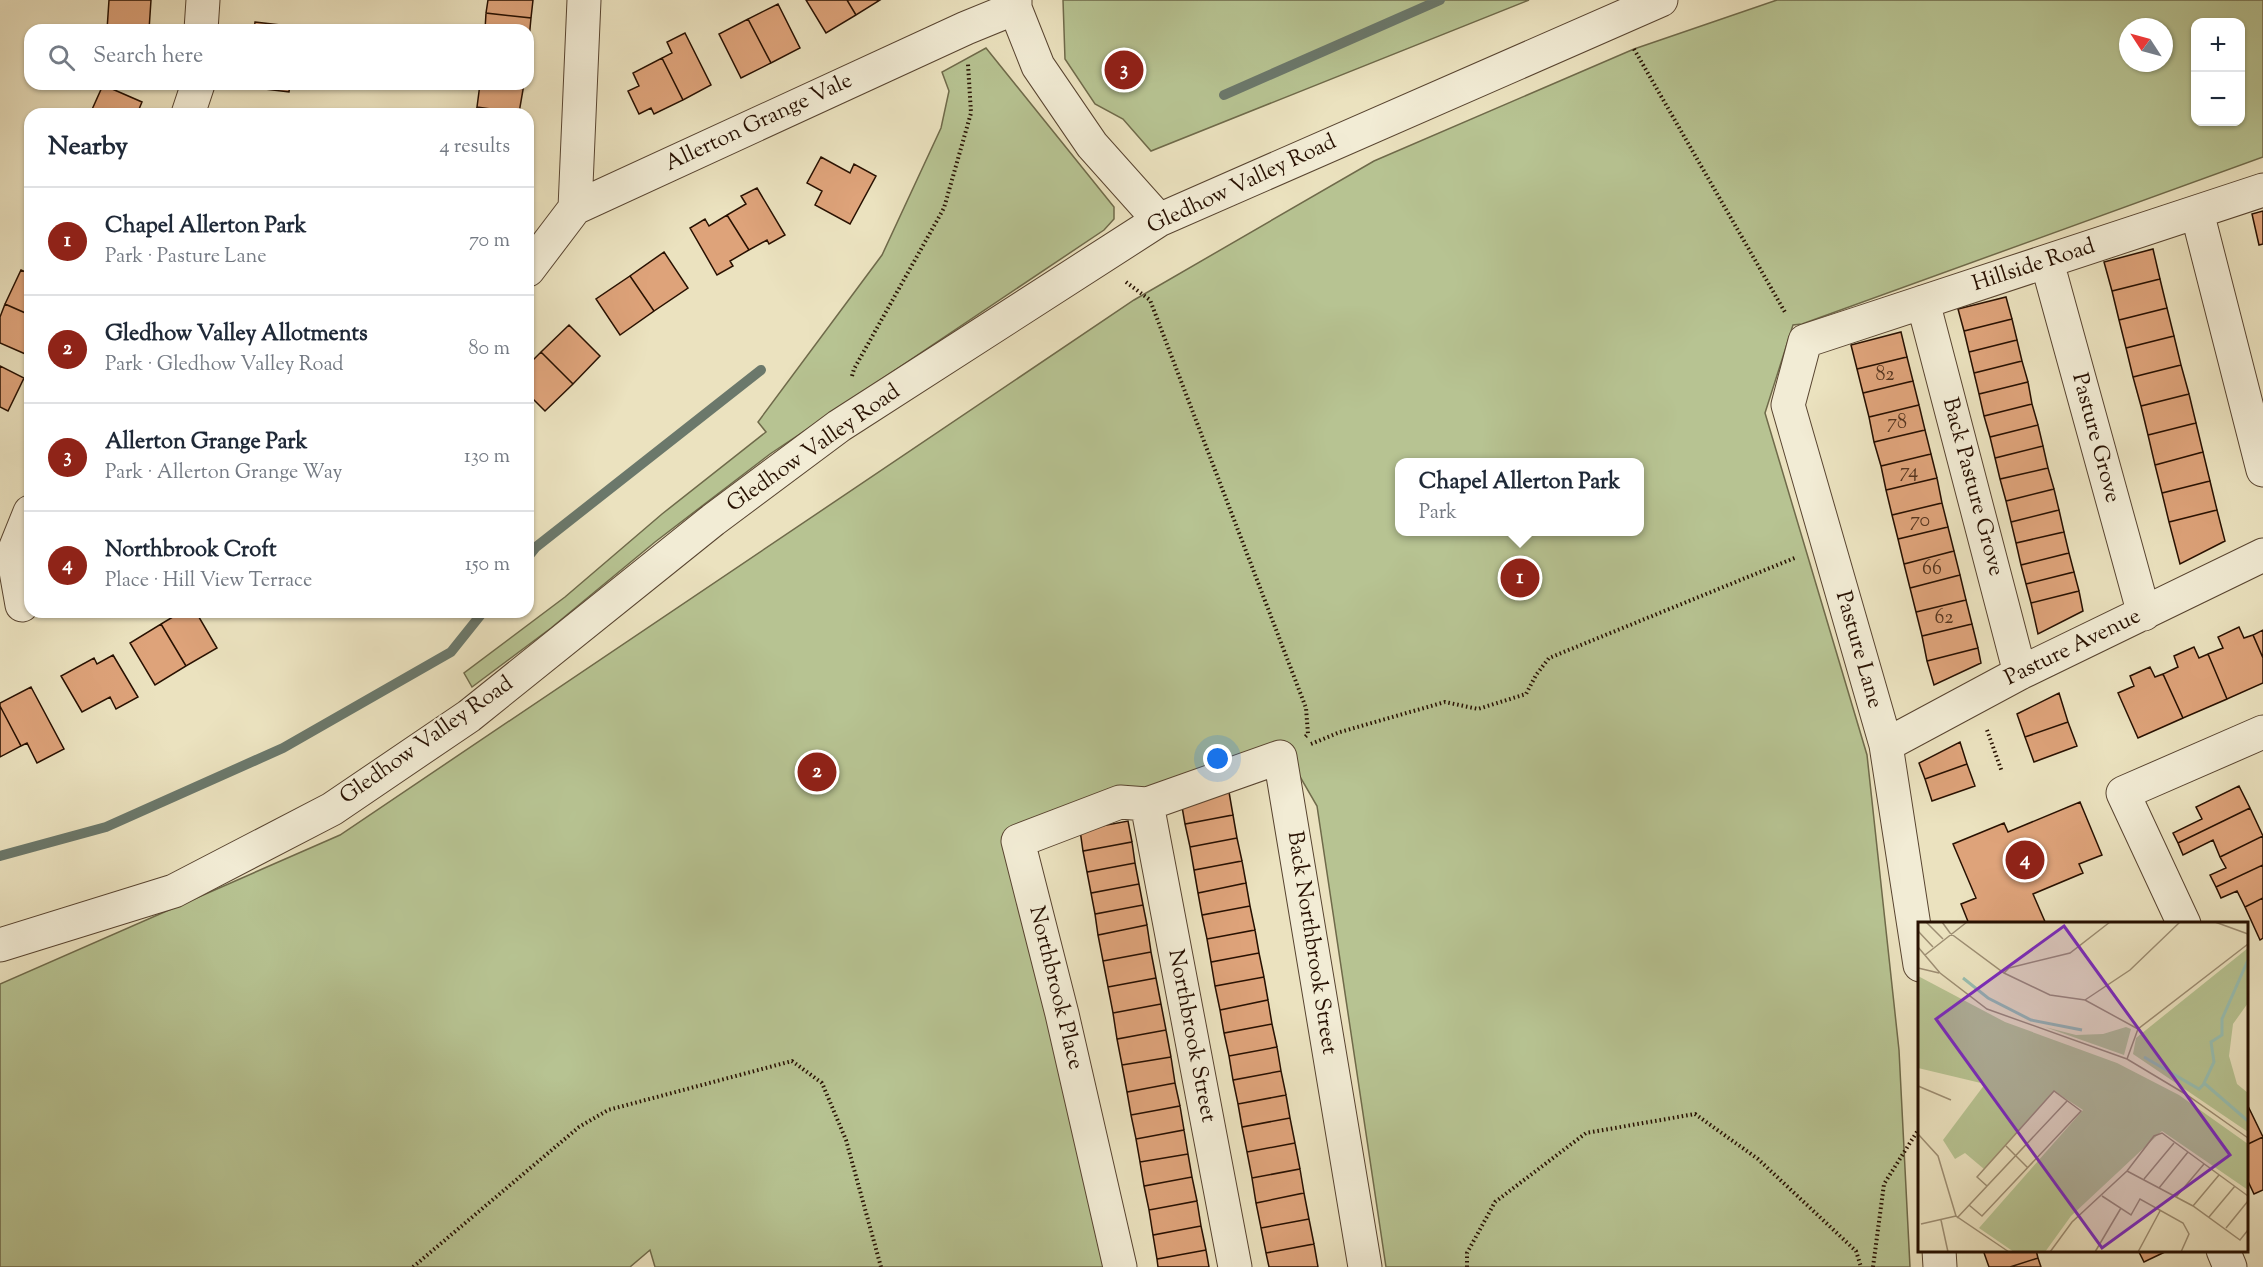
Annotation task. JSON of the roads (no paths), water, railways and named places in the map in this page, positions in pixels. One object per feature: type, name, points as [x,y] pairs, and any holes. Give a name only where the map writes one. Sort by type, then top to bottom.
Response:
[{"type":"street","points":[[201,24],[203,0]]},
{"type":"street","points":[[574,208],[584,0]]},
{"type":"street","name":"Gledhow Valley Road","points":[[0,945],[174,891],[332,808],[469,716],[713,520],[839,426],[1159,220],[1661,0]]},
{"type":"street","points":[[1015,4],[1038,66],[1092,146],[1159,220]]},
{"type":"street","name":"Allerton Grange Vale","points":[[534,262],[574,208],[1015,4]]},
{"type":"street","points":[[190,108],[196,90]]},
{"type":"street","name":"Hillside Road","points":[[1805,341],[2263,190]]},
{"type":"street","points":[[2197,212],[2263,470]]},
{"type":"street","name":"Pasture Grove","points":[[2047,262],[2144,614]]},
{"type":"street","name":"Back Pasture Grove","points":[[1923,302],[2020,673]]},
{"type":"street","name":"Pasture Lane","points":[[1805,341],[1788,405],[1886,745],[1918,951]]},
{"type":"street","points":[[17,607],[13,554],[24,527]]},
{"type":"street","name":"Pasture Avenue","points":[[1886,745],[2020,673],[2263,555]]},
{"type":"street","points":[[2183,922],[2123,793],[2263,732]]},
{"type":"street","name":"Back Northbrook Street","points":[[1147,804],[1280,757],[1365,1267]]},
{"type":"street","name":"Northbrook Place","points":[[1120,1267],[1073,1060],[1018,841],[1120,802],[1147,804]]},
{"type":"street","name":"Northbrook Street","points":[[1147,804],[1235,1267]]},
{"type":"street","points":[[1939,1252],[1940,1267]]},
{"type":"street","points":[[2223,1252],[2230,1267]]},
{"type":"waterway","points":[[1224,95],[1440,0]]},
{"type":"waterway","points":[[534,550],[761,370]]},
{"type":"waterway","points":[[0,856],[106,827],[283,748],[451,652],[478,618]]},
{"type":"place","name":"Allerton Grange Park","points":[[1124,70]]},
{"type":"place","name":"Chapel Allerton Park","points":[[1520,578]]},
{"type":"place","name":"Gledhow Valley Allotments","points":[[817,772]]},
{"type":"place","name":"Northbrook Croft","points":[[2025,860]]}]
